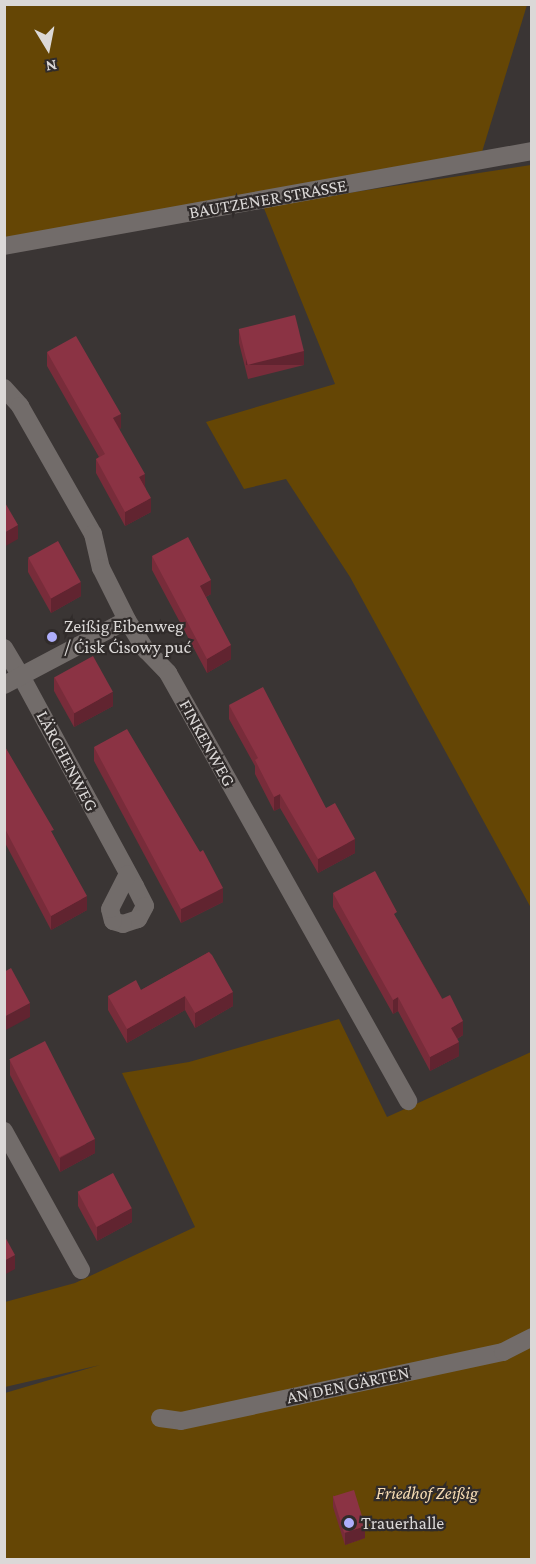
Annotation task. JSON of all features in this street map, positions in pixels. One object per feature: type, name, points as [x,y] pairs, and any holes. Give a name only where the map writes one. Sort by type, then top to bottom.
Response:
[{"type":"street","name":"BAUTZENER STRASSE","points":[[4,246],[531,151]]},
{"type":"street","name":"FINKENWEG","points":[[4,388],[20,406],[93,534],[101,568],[127,620],[146,650],[168,674],[408,1101]]},
{"type":"street","points":[[4,685],[127,620]]},
{"type":"street","name":"LÄRCHENWEG","points":[[4,648],[128,874]]},
{"type":"street","points":[[4,1131],[81,1270]]},
{"type":"street","name":"AN DEN GÄRTEN","points":[[160,1418],[181,1421],[503,1352],[531,1337]]},
{"type":"green space","points":[[5,5],[527,5],[482,152],[5,243]]},
{"type":"green space","points":[[531,165],[531,908],[350,577],[286,479],[244,489],[206,422],[335,384],[263,206]]},
{"type":"green space","name":"Friedhof Zeißig","points":[[339,1019],[387,1117],[531,1052],[531,1559],[5,1560],[5,1393],[100,1365],[5,1387],[5,1302],[75,1283],[195,1227],[122,1073],[189,1062]]},
{"type":"building","points":[[295,315],[304,351],[248,365],[239,329]]},
{"type":"building","points":[[76,336],[121,414],[113,418],[145,474],[139,477],[151,498],[125,512],[96,459],[105,454],[47,352]]},
{"type":"building","points":[[4,501],[18,525],[4,533]]},
{"type":"building","points":[[188,537],[211,580],[200,586],[231,645],[207,659],[152,556]]},
{"type":"building","points":[[58,541],[81,582],[51,599],[28,557]]},
{"type":"building","points":[[93,656],[113,692],[74,713],[55,677]]},
{"type":"building","points":[[263,687],[326,808],[335,803],[355,839],[318,859],[280,794],[274,797],[255,760],[258,758],[229,705]]},
{"type":"building","points":[[127,729],[200,852],[203,850],[223,888],[181,909],[94,747]]},
{"type":"building","points":[[4,745],[54,830],[51,831],[87,896],[51,916],[4,827]]},
{"type":"building","points":[[375,871],[397,912],[394,914],[442,999],[450,995],[463,1021],[451,1028],[459,1042],[430,1057],[398,997],[393,1000],[333,893]]},
{"type":"building","points":[[209,952],[233,992],[195,1013],[185,996],[127,1029],[108,996],[136,980],[141,990]]},
{"type":"building","points":[[11,968],[30,1003],[4,1017],[4,972]]},
{"type":"building","points":[[45,1041],[95,1139],[59,1157],[9,1059]]},
{"type":"building","points":[[113,1173],[132,1208],[96,1227],[78,1192]]},
{"type":"building","points":[[4,1235],[15,1255],[4,1261]]},
{"type":"building","points":[[354,1490],[365,1526],[344,1533],[333,1496]]},
{"type":"place","name":"Zeißig Eibenweg / Ćisk Ćisowy puć","points":[[52,637]]},
{"type":"place","name":"Trauerhalle","points":[[349,1523]]}]
